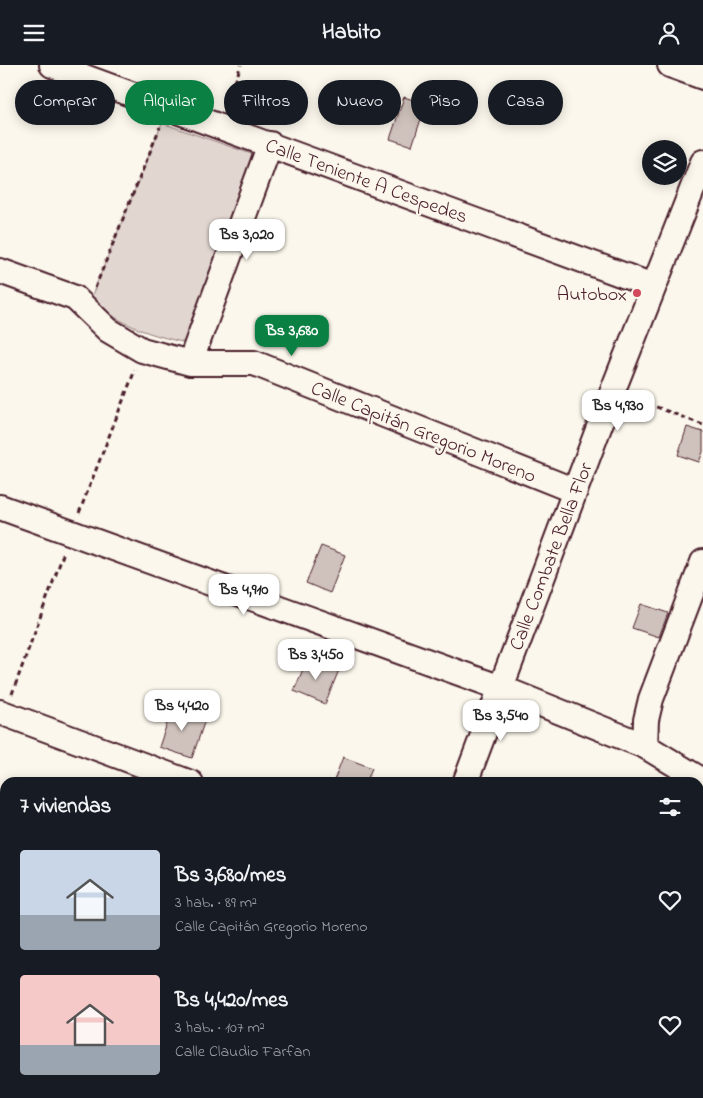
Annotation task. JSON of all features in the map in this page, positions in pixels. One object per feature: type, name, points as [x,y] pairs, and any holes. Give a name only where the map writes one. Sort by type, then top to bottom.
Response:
[{"type":"street","name":"Calle Teniente A Cespedes","points":[[52,65],[125,92]]},
{"type":"street","points":[[670,65],[703,77]]},
{"type":"street","name":"Calle Teniente A Cespedes","points":[[214,125],[270,144],[653,286]]},
{"type":"street","points":[[190,363],[270,144]]},
{"type":"street","name":"Calle Combate Bella Flor","points":[[467,777],[613,390],[703,163]]},
{"type":"street","name":"Calle Capitán Gregorio Moreno","points":[[0,271],[75,298],[108,330],[142,350],[190,363],[254,363],[575,491]]},
{"type":"street","points":[[0,507],[501,688],[645,746],[673,774],[686,777]]},
{"type":"street","points":[[645,746],[646,720],[651,699],[703,562]]},
{"type":"street","points":[[0,712],[175,777]]},
{"type":"path","points":[[219,127],[240,65]]},
{"type":"path","points":[[87,309],[160,125]]},
{"type":"path","points":[[613,390],[703,425]]},
{"type":"shaded area","points":[[161,125],[168,125],[263,158],[196,345],[140,330],[116,318],[90,300]]},
{"type":"building","points":[[404,97],[411,99],[411,125],[419,125],[412,146],[390,139],[395,125],[401,125],[401,106]]},
{"type":"building","points":[[687,427],[703,432],[703,452],[699,462],[678,455]]},
{"type":"building","points":[[321,546],[345,555],[330,593],[306,583]]},
{"type":"building","points":[[641,604],[668,613],[659,637],[632,628]]},
{"type":"building","points":[[308,657],[339,670],[325,704],[294,691]]},
{"type":"building","points":[[173,706],[206,717],[192,758],[159,747]]},
{"type":"building","points":[[343,757],[372,768],[368,777],[335,777]]},
{"type":"place","name":"Autobox","points":[[637,293]]}]
